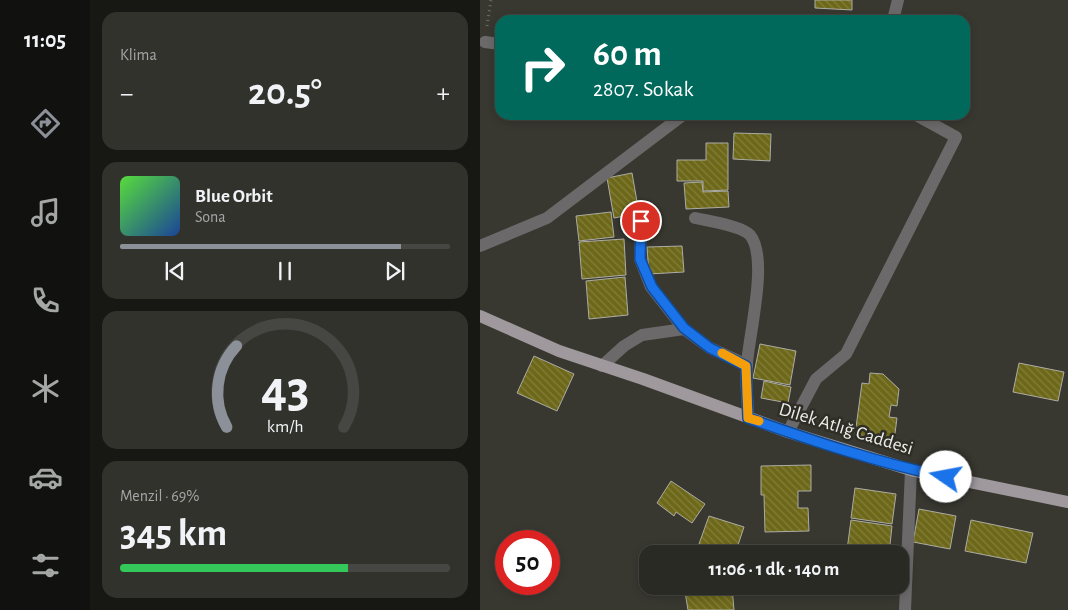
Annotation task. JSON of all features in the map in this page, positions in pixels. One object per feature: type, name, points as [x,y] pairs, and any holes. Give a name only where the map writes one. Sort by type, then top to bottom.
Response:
[{"type":"main road","name":"Dilek Atlığ Caddesi","points":[[480,316],[559,351],[788,432],[911,470],[1068,502]]},
{"type":"street","points":[[894,15],[898,0]]},
{"type":"street","points":[[485,42],[495,43]]},
{"type":"street","points":[[480,246],[548,218],[676,120]]},
{"type":"street","points":[[788,432],[816,380],[846,354],[956,137],[925,120]]},
{"type":"street","points":[[695,218],[736,228],[750,235],[757,249],[760,266],[746,366],[748,418]]},
{"type":"street","points":[[641,221],[640,259],[652,287],[684,328],[710,348],[746,366]]},
{"type":"street","points":[[602,366],[624,346],[642,335],[684,328]]},
{"type":"street","points":[[905,610],[911,470]]},
{"type":"path","points":[[485,42],[490,0]]},
{"type":"building","points":[[815,0],[852,0],[852,10],[815,8]]},
{"type":"building","points":[[734,133],[771,134],[770,161],[733,159]]},
{"type":"building","points":[[706,143],[728,143],[728,190],[703,191],[703,181],[677,181],[677,160],[706,160]]},
{"type":"building","points":[[632,173],[639,213],[614,218],[607,178]]},
{"type":"building","points":[[702,182],[703,192],[728,191],[729,207],[686,209],[684,183]]},
{"type":"building","points":[[611,212],[614,237],[579,241],[576,216]]},
{"type":"building","points":[[624,239],[626,275],[582,279],[579,242]]},
{"type":"building","points":[[682,246],[684,272],[649,274],[647,247]]},
{"type":"building","points":[[625,277],[628,315],[589,319],[586,281]]},
{"type":"building","points":[[760,344],[796,351],[790,385],[753,378]]},
{"type":"building","points":[[534,356],[574,374],[557,411],[517,393]]},
{"type":"building","points":[[1019,363],[1064,372],[1058,401],[1013,392]]},
{"type":"building","points":[[870,373],[883,374],[899,389],[897,406],[891,405],[889,417],[897,418],[894,441],[855,435],[862,383],[869,384]]},
{"type":"building","points":[[764,381],[791,387],[788,403],[761,398]]},
{"type":"building","points":[[811,465],[811,491],[798,491],[798,508],[808,508],[809,531],[765,532],[764,495],[761,495],[761,466]]},
{"type":"building","points":[[671,481],[705,504],[692,523],[676,512],[674,516],[657,503]]},
{"type":"building","points":[[855,488],[896,494],[892,524],[851,518]]},
{"type":"building","points":[[919,509],[956,516],[950,549],[913,542]]},
{"type":"building","points":[[709,516],[744,527],[738,545],[699,544]]},
{"type":"building","points":[[851,520],[892,526],[890,545],[848,545]]},
{"type":"building","points":[[971,520],[1033,533],[1026,563],[965,551]]},
{"type":"building","points":[[686,595],[733,595],[734,610],[688,610]]},
{"type":"slow traffic","points":[[722,353],[746,366],[748,418],[759,421]]},
{"type":"route","points":[[641,221],[640,259],[652,287],[684,328],[710,348],[746,366],[748,418],[911,470],[946,477]]}]
